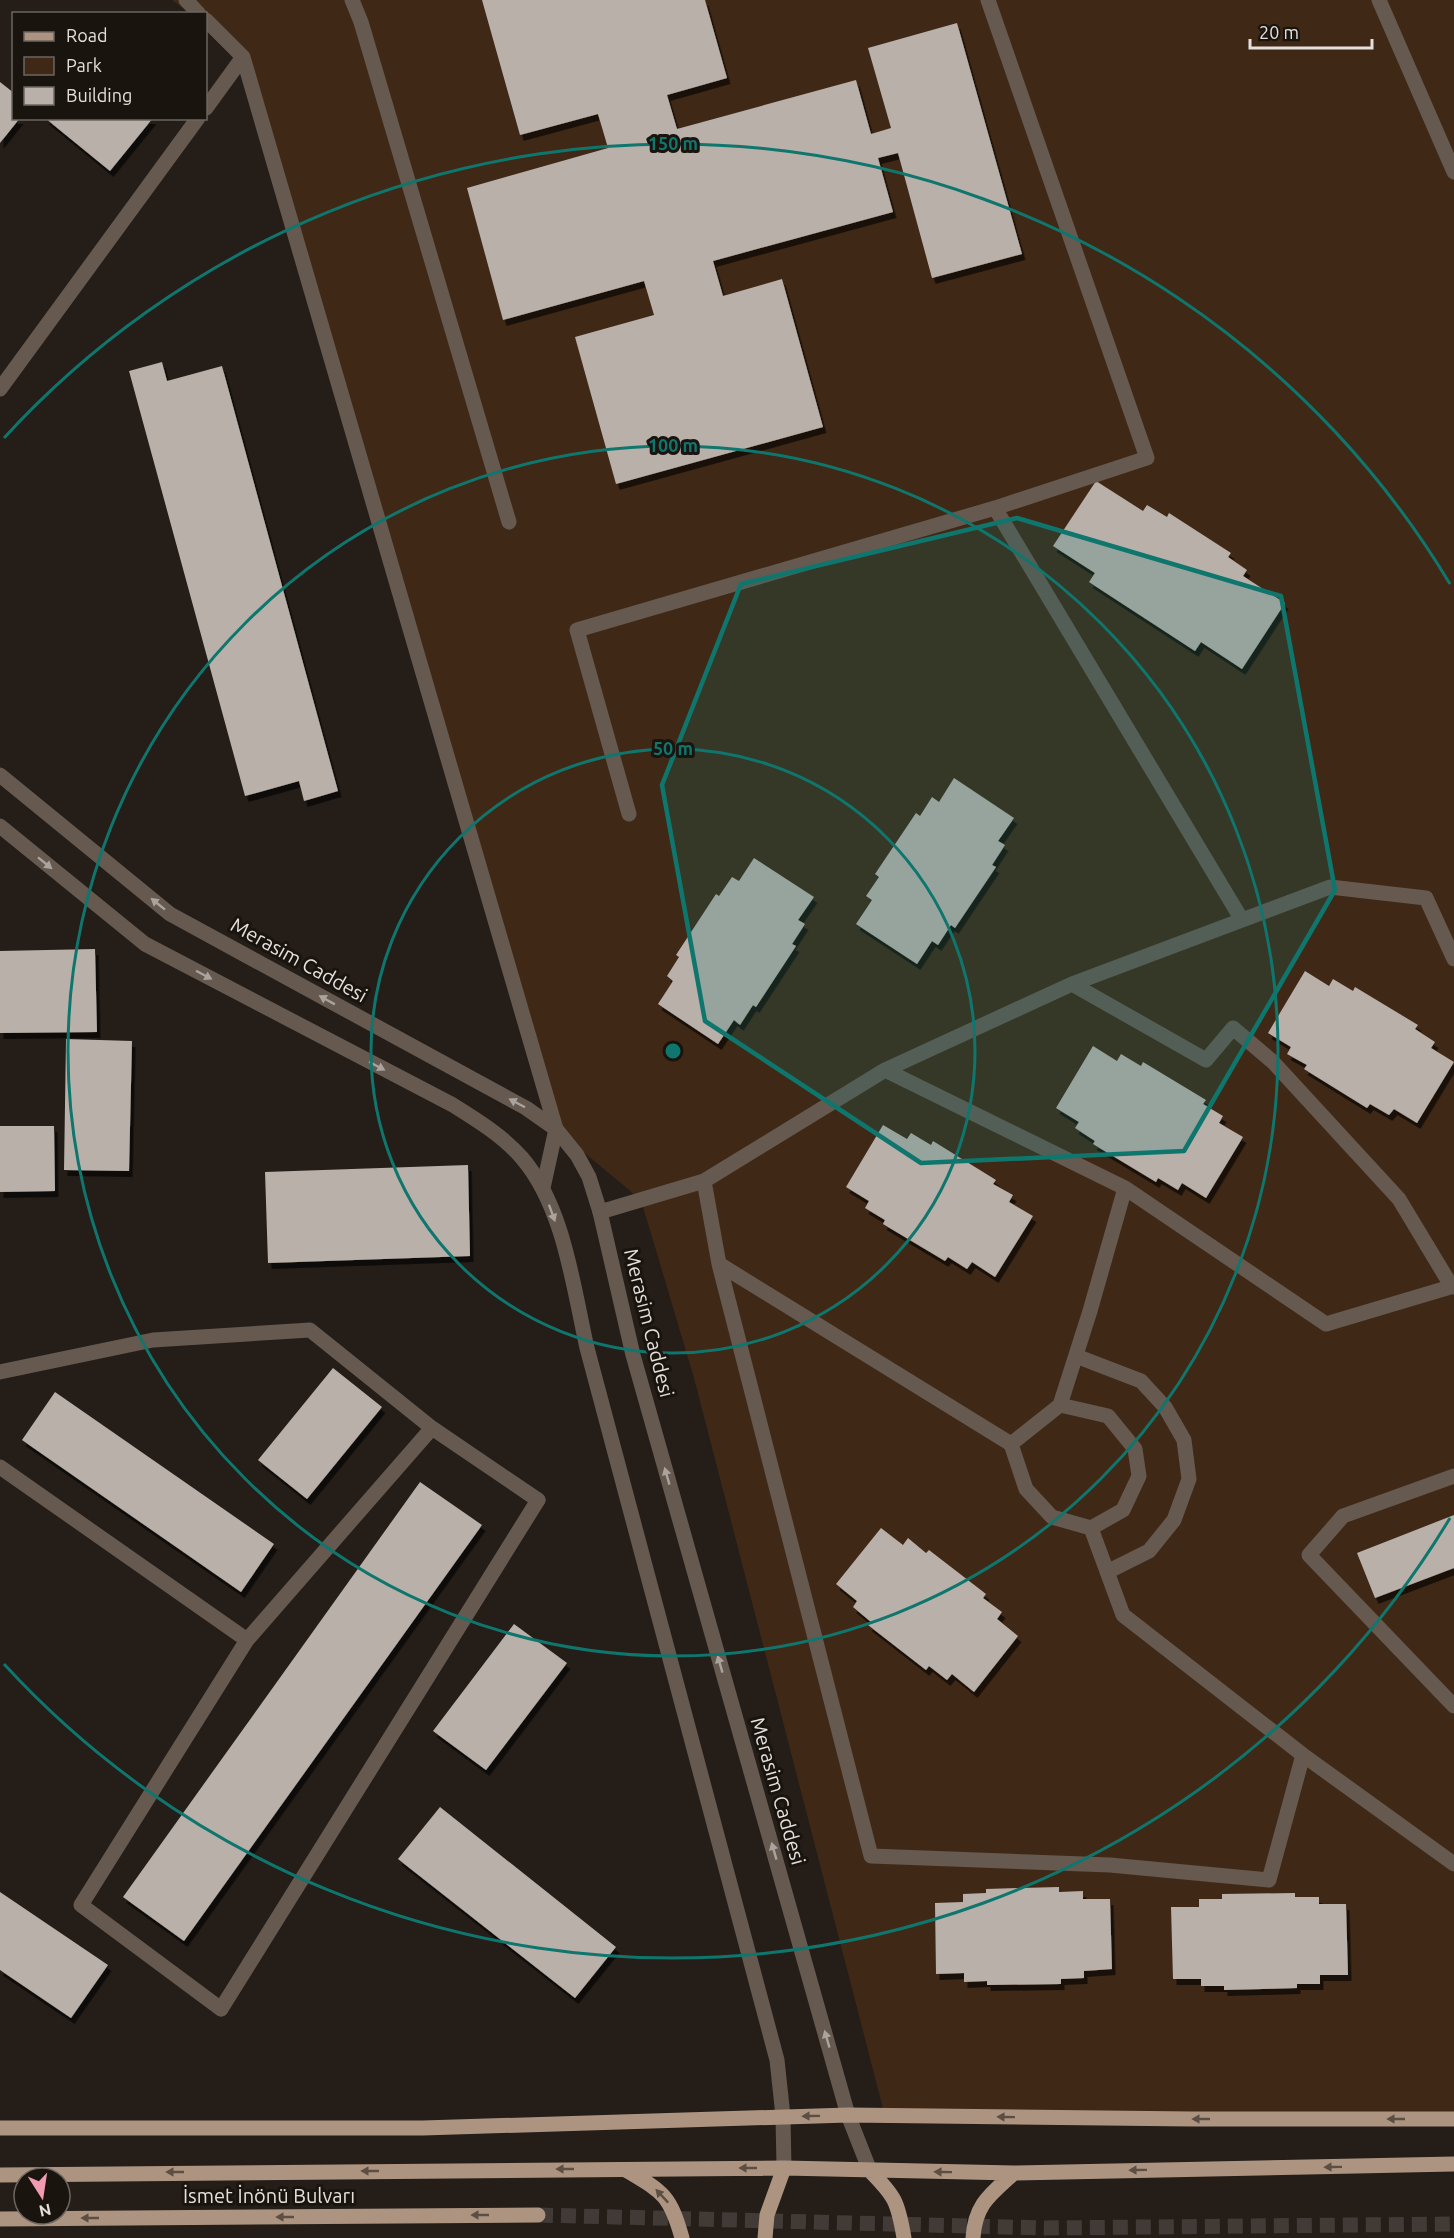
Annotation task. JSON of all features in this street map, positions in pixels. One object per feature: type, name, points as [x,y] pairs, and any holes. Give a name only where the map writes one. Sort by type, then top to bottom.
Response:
[{"type":"main road","points":[[0,2128],[423,2128],[848,2115],[1454,2119]]},
{"type":"main road","points":[[0,2175],[784,2168],[1014,2173],[1454,2164]]},
{"type":"main road","points":[[765,2238],[767,2215],[784,2168]]},
{"type":"main road","points":[[624,2169],[665,2197],[675,2211],[682,2238]]},
{"type":"main road","points":[[870,2171],[892,2193],[900,2216],[903,2238]]},
{"type":"main road","points":[[973,2238],[974,2221],[984,2200],[1014,2173]]},
{"type":"main road","name":"İsmet İnönü Bulvarı","points":[[0,2219],[538,2215]]},
{"type":"street","points":[[186,0],[197,12]]},
{"type":"street","points":[[352,0],[364,33],[509,522]]},
{"type":"street","points":[[629,814],[577,630],[995,508],[1147,458],[988,0]]},
{"type":"street","points":[[1379,0],[1454,172]]},
{"type":"street","points":[[207,21],[243,57],[556,1129],[543,1188]]},
{"type":"street","points":[[207,107],[243,57]]},
{"type":"street","points":[[0,389],[197,120]]},
{"type":"street","points":[[995,508],[1242,920]]},
{"type":"street","name":"Merasim Caddesi","points":[[0,775],[171,914],[526,1108],[556,1129],[577,1155],[589,1177],[600,1212],[633,1355],[848,2115],[870,2171]]},
{"type":"street","points":[[0,826],[145,944],[453,1105],[491,1130],[521,1157],[543,1188],[561,1238],[587,1347],[777,2060],[783,2116],[784,2168]]},
{"type":"street","points":[[600,1212],[704,1181],[885,1070],[1072,984],[1330,887],[1426,898],[1454,959]]},
{"type":"street","points":[[885,1070],[1125,1188],[1326,1324],[1453,1286],[1399,1199],[1273,1062],[1233,1028],[1206,1059],[1072,984]]},
{"type":"street","points":[[704,1181],[719,1264],[871,1856],[1110,1865],[1269,1880],[1303,1755]]},
{"type":"street","points":[[1011,1444],[1060,1405],[1125,1188]]},
{"type":"street","points":[[719,1264],[1011,1444],[1026,1489],[1052,1517],[1090,1528],[1123,1510],[1139,1476],[1135,1449],[1108,1416],[1060,1405]]},
{"type":"street","points":[[0,1372],[153,1340],[310,1330],[432,1428],[538,1500],[221,2009],[81,1905],[247,1640],[432,1428]]},
{"type":"street","points":[[1076,1356],[1141,1381],[1165,1407],[1184,1440],[1189,1479],[1174,1520],[1149,1551],[1107,1572]]},
{"type":"street","points":[[0,1467],[247,1640]]},
{"type":"street","points":[[1454,1476],[1343,1516],[1309,1555],[1454,1706]]},
{"type":"street","points":[[1090,1528],[1123,1615],[1303,1755],[1454,1864]]},
{"type":"highlighted area","points":[[1017,518],[1281,596],[1335,890],[1184,1151],[921,1163],[705,1021],[662,785],[741,584]]},
{"type":"green space","points":[[172,0],[1454,0],[1454,2119],[885,2116],[694,1378],[641,1200],[556,1129],[243,57],[207,15],[207,12],[188,12]]},
{"type":"building","points":[[482,0],[705,0],[727,78],[667,95],[677,129],[856,80],[871,134],[891,128],[868,48],[957,23],[1022,254],[932,278],[898,153],[878,158],[893,212],[713,261],[723,296],[782,279],[823,427],[616,484],[575,337],[654,315],[644,281],[503,320],[467,188],[608,148],[598,114],[520,135]]},
{"type":"building","points":[[0,82],[12,91],[12,120],[18,120],[0,143]]},
{"type":"building","points":[[47,120],[151,120],[110,171]]},
{"type":"building","points":[[162,362],[167,381],[222,366],[338,791],[304,801],[299,781],[245,796],[129,371]]},
{"type":"building","points":[[1096,481],[1143,511],[1147,505],[1167,517],[1169,513],[1231,553],[1228,557],[1247,570],[1243,576],[1285,603],[1242,669],[1201,642],[1195,651],[1089,582],[1095,573],[1053,546]]},
{"type":"building","points":[[954,778],[1014,818],[998,841],[1005,845],[992,865],[996,867],[955,928],[951,925],[938,945],[932,941],[917,964],[856,924],[872,900],[866,896],[879,877],[875,874],[916,813],[920,816],[932,797],[939,802]]},
{"type":"building","points":[[754,858],[814,897],[798,920],[805,924],[792,944],[796,946],[756,1007],[753,1005],[740,1025],[734,1020],[718,1044],[658,1004],[673,981],[667,976],[679,957],[676,955],[716,894],[719,896],[732,877],[739,881]]},
{"type":"building","points":[[95,949],[97,1032],[0,1033],[0,951]]},
{"type":"building","points":[[1305,971],[1329,986],[1333,979],[1353,991],[1355,987],[1418,1025],[1415,1029],[1435,1042],[1431,1048],[1454,1062],[1417,1123],[1394,1109],[1389,1115],[1370,1104],[1367,1108],[1304,1069],[1307,1065],[1287,1054],[1291,1047],[1268,1033]]},
{"type":"building","points":[[66,1039],[132,1041],[129,1171],[64,1170]]},
{"type":"building","points":[[1093,1046],[1117,1061],[1121,1054],[1141,1066],[1143,1062],[1206,1100],[1203,1104],[1223,1116],[1219,1123],[1243,1137],[1206,1198],[1182,1183],[1178,1190],[1158,1178],[1156,1182],[1093,1144],[1095,1141],[1075,1128],[1079,1122],[1056,1108]]},
{"type":"building","points":[[883,1125],[907,1139],[911,1133],[931,1145],[933,1141],[996,1180],[993,1184],[1013,1195],[1009,1202],[1033,1216],[995,1277],[972,1262],[967,1269],[948,1257],[945,1261],[883,1224],[885,1220],[865,1208],[869,1201],[846,1187]]},
{"type":"building","points":[[0,1126],[54,1126],[55,1191],[0,1192]]},
{"type":"building","points":[[468,1165],[470,1256],[268,1263],[265,1172]]},
{"type":"building","points":[[333,1368],[382,1407],[307,1499],[258,1460]]},
{"type":"building","points":[[55,1392],[274,1544],[241,1592],[22,1440]]},
{"type":"building","points":[[420,1482],[482,1525],[184,1941],[123,1897]]},
{"type":"building","points":[[1454,1515],[1454,1568],[1375,1598],[1357,1553]]},
{"type":"building","points":[[881,1528],[903,1545],[908,1538],[926,1553],[929,1550],[986,1594],[983,1598],[1002,1612],[997,1619],[1018,1636],[974,1692],[952,1674],[947,1680],[929,1666],[926,1670],[868,1625],[871,1622],[853,1607],[857,1601],[836,1584]]},
{"type":"building","points":[[514,1624],[567,1663],[486,1770],[433,1731]]},
{"type":"building","points":[[440,1807],[616,1947],[575,1998],[398,1859]]},
{"type":"building","points":[[1059,1887],[1059,1892],[1083,1891],[1083,1899],[1110,1899],[1112,1969],[1084,1971],[1084,1978],[1061,1979],[1061,1984],[987,1985],[987,1981],[964,1982],[964,1973],[936,1974],[935,1903],[963,1902],[963,1894],[986,1893],[986,1889]]},
{"type":"building","points":[[0,1892],[108,1965],[71,2018],[0,1970]]},
{"type":"building","points":[[1295,1893],[1295,1897],[1319,1897],[1319,1904],[1346,1904],[1348,1975],[1320,1975],[1320,1984],[1297,1984],[1297,1988],[1224,1990],[1224,1986],[1201,1986],[1201,1979],[1173,1979],[1171,1907],[1199,1907],[1199,1899],[1222,1899],[1222,1894]]},
{"type":"tunnel","points":[[538,2215],[1046,2228],[1454,2224]]}]
